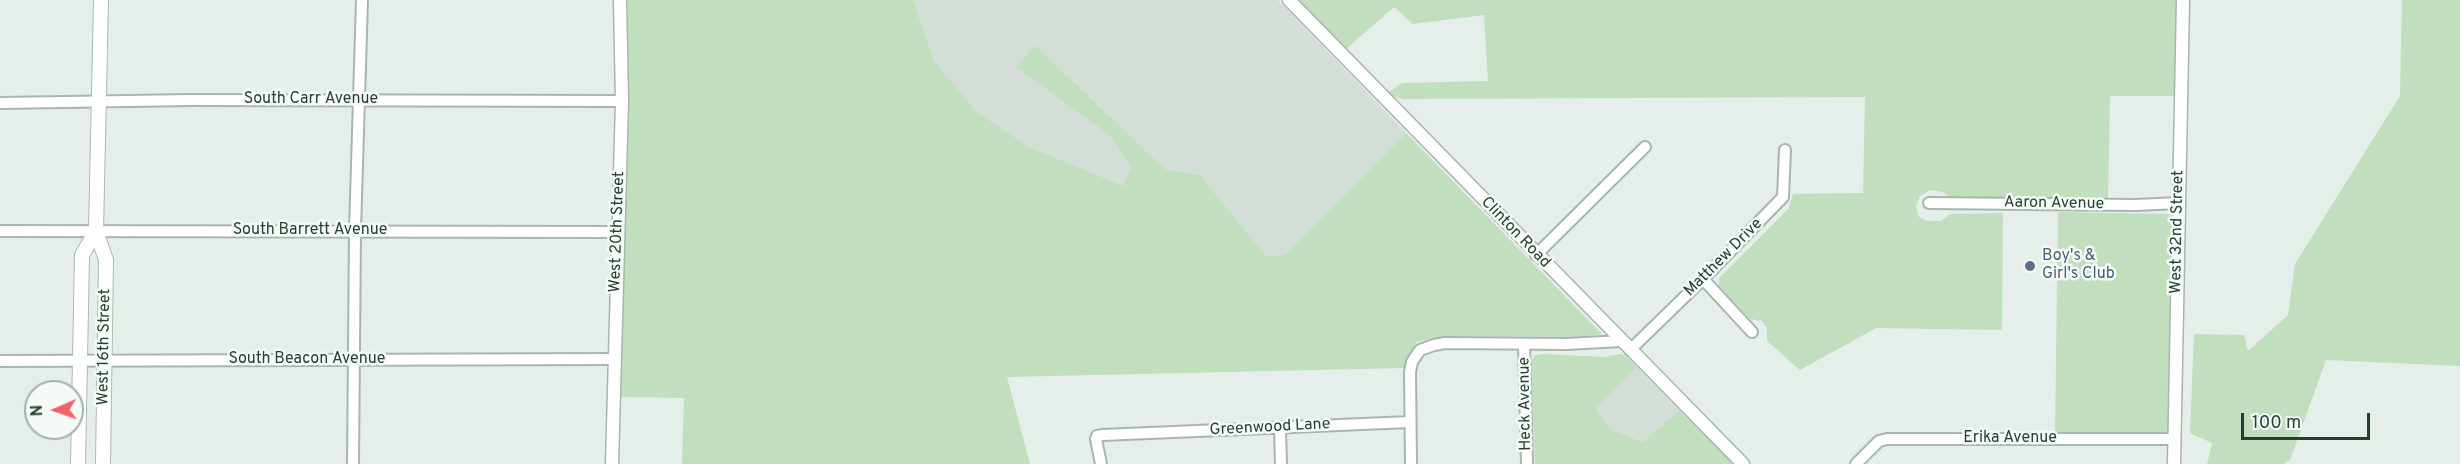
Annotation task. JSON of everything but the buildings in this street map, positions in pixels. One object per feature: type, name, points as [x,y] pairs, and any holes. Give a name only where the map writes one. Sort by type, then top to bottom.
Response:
[{"type":"main road","name":"West 16th Street","points":[[102,0],[96,231],[106,260],[103,464]]},
{"type":"main road","name":"West 16th Street","points":[[78,464],[82,255],[96,231]]},
{"type":"street","points":[[353,464],[355,231],[362,0]]},
{"type":"street","name":"West 20th Street","points":[[612,464],[622,101],[620,0]]},
{"type":"street","name":"Clinton Road","points":[[1289,0],[1625,346],[1743,464]]},
{"type":"street","name":"West 32nd Street","points":[[2174,464],[2183,0]]},
{"type":"street","name":"South Carr Avenue","points":[[0,103],[359,100],[622,101]]},
{"type":"street","points":[[1536,255],[1645,147]]},
{"type":"street","name":"Matthew Drive","points":[[1625,346],[1703,279],[1783,197],[1785,150]]},
{"type":"street","name":"Aaron Avenue","points":[[1929,203],[2135,205],[2178,203]]},
{"type":"street","name":"South Barrett Avenue","points":[[0,231],[619,232]]},
{"type":"street","points":[[1703,279],[1752,332]]},
{"type":"street","points":[[1411,464],[1410,372],[1415,356],[1426,347],[1445,343],[1625,346]]},
{"type":"street","name":"Heck Avenue","points":[[1524,344],[1527,464]]},
{"type":"street","name":"South Beacon Avenue","points":[[0,362],[614,359]]},
{"type":"street","name":"Greenwood Lane","points":[[1101,464],[1096,444],[1097,436],[1410,422]]},
{"type":"street","points":[[1280,428],[1281,464]]},
{"type":"street","name":"Erika Avenue","points":[[1856,464],[1879,441],[1887,439],[2174,440]]},
{"type":"shaded area","points":[[913,0],[1278,0],[1406,133],[1285,255],[1266,256],[1200,175],[1165,169],[1035,45],[1017,67],[1109,135],[1131,168],[1123,187],[1029,147],[976,111],[934,61]]},
{"type":"shaded area","points":[[1637,367],[1679,410],[1643,442],[1611,430],[1596,409]]},
{"type":"green space","points":[[628,0],[913,0],[934,61],[976,111],[1029,147],[1123,186],[1131,168],[1109,135],[1016,67],[1035,45],[1165,169],[1200,175],[1266,256],[1285,255],[1406,133],[1602,334],[1580,337],[1449,336],[1416,342],[1404,368],[1007,377],[1030,464],[682,464],[684,398],[621,397]]},
{"type":"green space","points":[[1298,0],[2178,0],[2175,96],[2110,96],[2108,199],[1949,197],[1943,192],[1930,190],[1920,196],[1916,206],[1919,217],[1927,221],[1941,221],[1950,214],[2003,213],[2002,330],[1876,328],[1800,370],[1767,341],[1767,328],[1762,321],[1750,319],[1719,286],[1719,278],[1789,208],[1793,194],[1863,193],[1865,97],[1402,99],[1386,94],[1402,83],[1488,81],[1484,15],[1413,24],[1394,7],[1345,50]]},
{"type":"green space","points":[[2402,0],[2460,0],[2460,366],[2326,360],[2290,460],[2284,464],[2207,464],[2212,443],[2190,433],[2194,334],[2244,335],[2248,351],[2288,315],[2295,264],[2400,96]]},
{"type":"green space","points":[[2058,212],[2168,214],[2172,219],[2169,431],[2163,435],[2055,434]]},
{"type":"green space","points":[[1621,354],[1627,357],[1637,367],[1596,409],[1611,430],[1643,442],[1679,410],[1734,464],[1535,464],[1531,362],[1535,355],[1604,357]]},
{"type":"place","name":"Boy's & Girl's Club","points":[[2030,266]]}]
